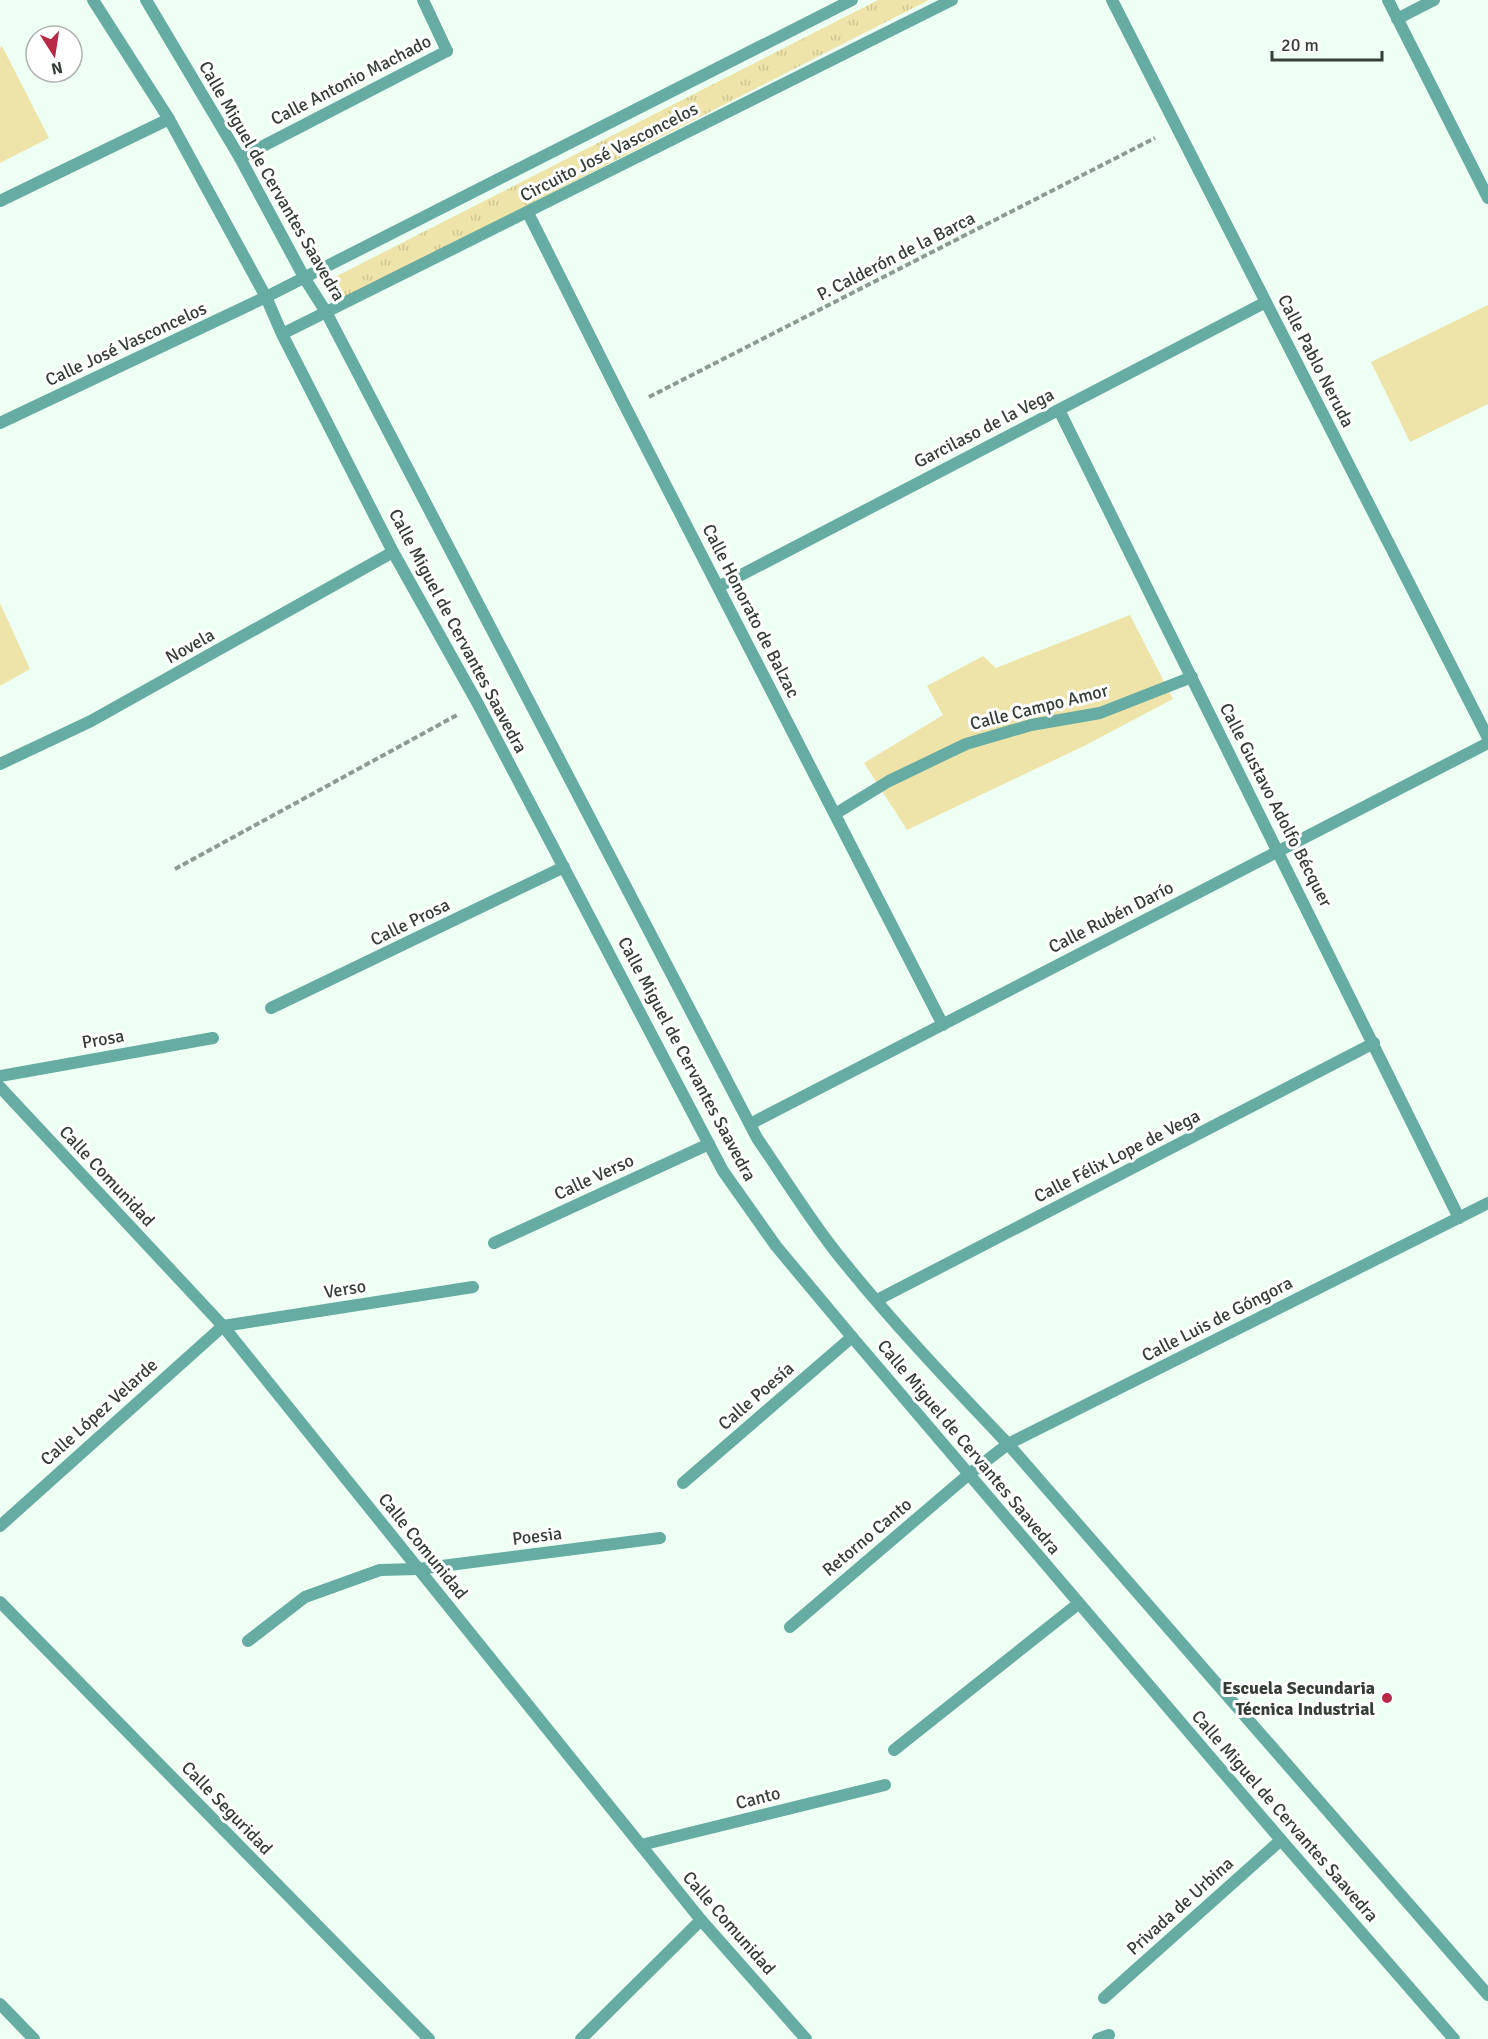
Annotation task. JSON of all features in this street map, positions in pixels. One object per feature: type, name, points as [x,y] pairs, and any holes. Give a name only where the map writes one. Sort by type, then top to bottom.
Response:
[{"type":"street","name":"Calle Miguel de Cervantes Saavedra","points":[[93,0],[170,119],[267,297],[282,334],[393,552],[478,704],[723,1171],[776,1246],[968,1475],[1454,2039]]},
{"type":"street","name":"Calle Miguel de Cervantes Saavedra","points":[[146,0],[240,158],[305,279],[326,312],[757,1138],[834,1250],[950,1383],[1008,1444],[1488,1995]]},
{"type":"street","name":"Calle Antonio Machado","points":[[240,158],[447,51],[423,0]]},
{"type":"street","name":"Circuito José Vasconcelos","points":[[267,297],[852,0]]},
{"type":"street","name":"Circuito José Vasconcelos","points":[[282,334],[951,0]]},
{"type":"street","name":"Calle Pablo Neruda","points":[[1112,0],[1488,740]]},
{"type":"street","points":[[1388,0],[1488,198]]},
{"type":"street","points":[[1397,19],[1434,0]]},
{"type":"street","points":[[0,201],[170,119]]},
{"type":"street","name":"Calle Honorato de Balzac","points":[[528,213],[943,1025]]},
{"type":"street","name":"Calle José Vasconcelos","points":[[0,423],[267,297]]},
{"type":"street","name":"Garcilaso de la Vega","points":[[718,587],[1266,302]]},
{"type":"street","name":"Calle Gustavo Adolfo Bécquer","points":[[1059,410],[1459,1218]]},
{"type":"street","name":"Novela","points":[[0,764],[91,722],[393,552]]},
{"type":"street","name":"Calle Campo Amor","points":[[835,814],[889,781],[966,744],[1031,724],[1100,713],[1191,677]]},
{"type":"street","name":"Calle Rubén Darío","points":[[750,1124],[1488,740]]},
{"type":"street","name":"Calle Prosa","points":[[271,1008],[564,867]]},
{"type":"street","name":"Prosa","points":[[0,1076],[213,1038]]},
{"type":"street","name":"Calle Félix Lope de Vega","points":[[877,1300],[1374,1043]]},
{"type":"street","name":"Calle Comunidad","points":[[0,1087],[223,1326],[701,1920],[806,2039]]},
{"type":"street","name":"Calle Verso","points":[[494,1244],[709,1144]]},
{"type":"street","name":"Calle Luis de Góngora","points":[[968,1475],[1008,1444],[1488,1203]]},
{"type":"street","name":"Verso","points":[[223,1326],[473,1287]]},
{"type":"street","name":"Calle López Velarde","points":[[0,1526],[223,1326]]},
{"type":"street","name":"Calle Poesía","points":[[683,1483],[852,1337]]},
{"type":"street","name":"Retorno Canto","points":[[790,1627],[968,1475]]},
{"type":"street","name":"Poesia","points":[[248,1641],[304,1598],[380,1570],[418,1569],[660,1538]]},
{"type":"street","name":"Calle Seguridad","points":[[0,1602],[429,2039]]},
{"type":"street","points":[[894,1750],[1078,1604]]},
{"type":"street","name":"Canto","points":[[641,1845],[885,1785]]},
{"type":"street","name":"Privada de Urbina","points":[[1104,1998],[1281,1840]]},
{"type":"street","points":[[580,2039],[701,1920]]},
{"type":"street","points":[[0,2004],[34,2039]]},
{"type":"path","name":"P. Calderón de la Barca","points":[[626,408],[1177,127]]},
{"type":"path","points":[[175,869],[478,704]]},
{"type":"green space","points":[[878,0],[929,0],[344,299],[333,278]]},
{"type":"green space","points":[[2,46],[49,138],[0,163],[0,48]]},
{"type":"green space","points":[[1488,305],[1488,404],[1410,442],[1371,362]]},
{"type":"green space","points":[[0,603],[30,669],[0,686]]},
{"type":"green space","points":[[1130,615],[1173,699],[1086,745],[907,830],[864,763],[943,715],[927,686],[983,656],[996,668]]},
{"type":"place","name":"Escuela Secundaria Técnica Industrial","points":[[1387,1698]]}]
